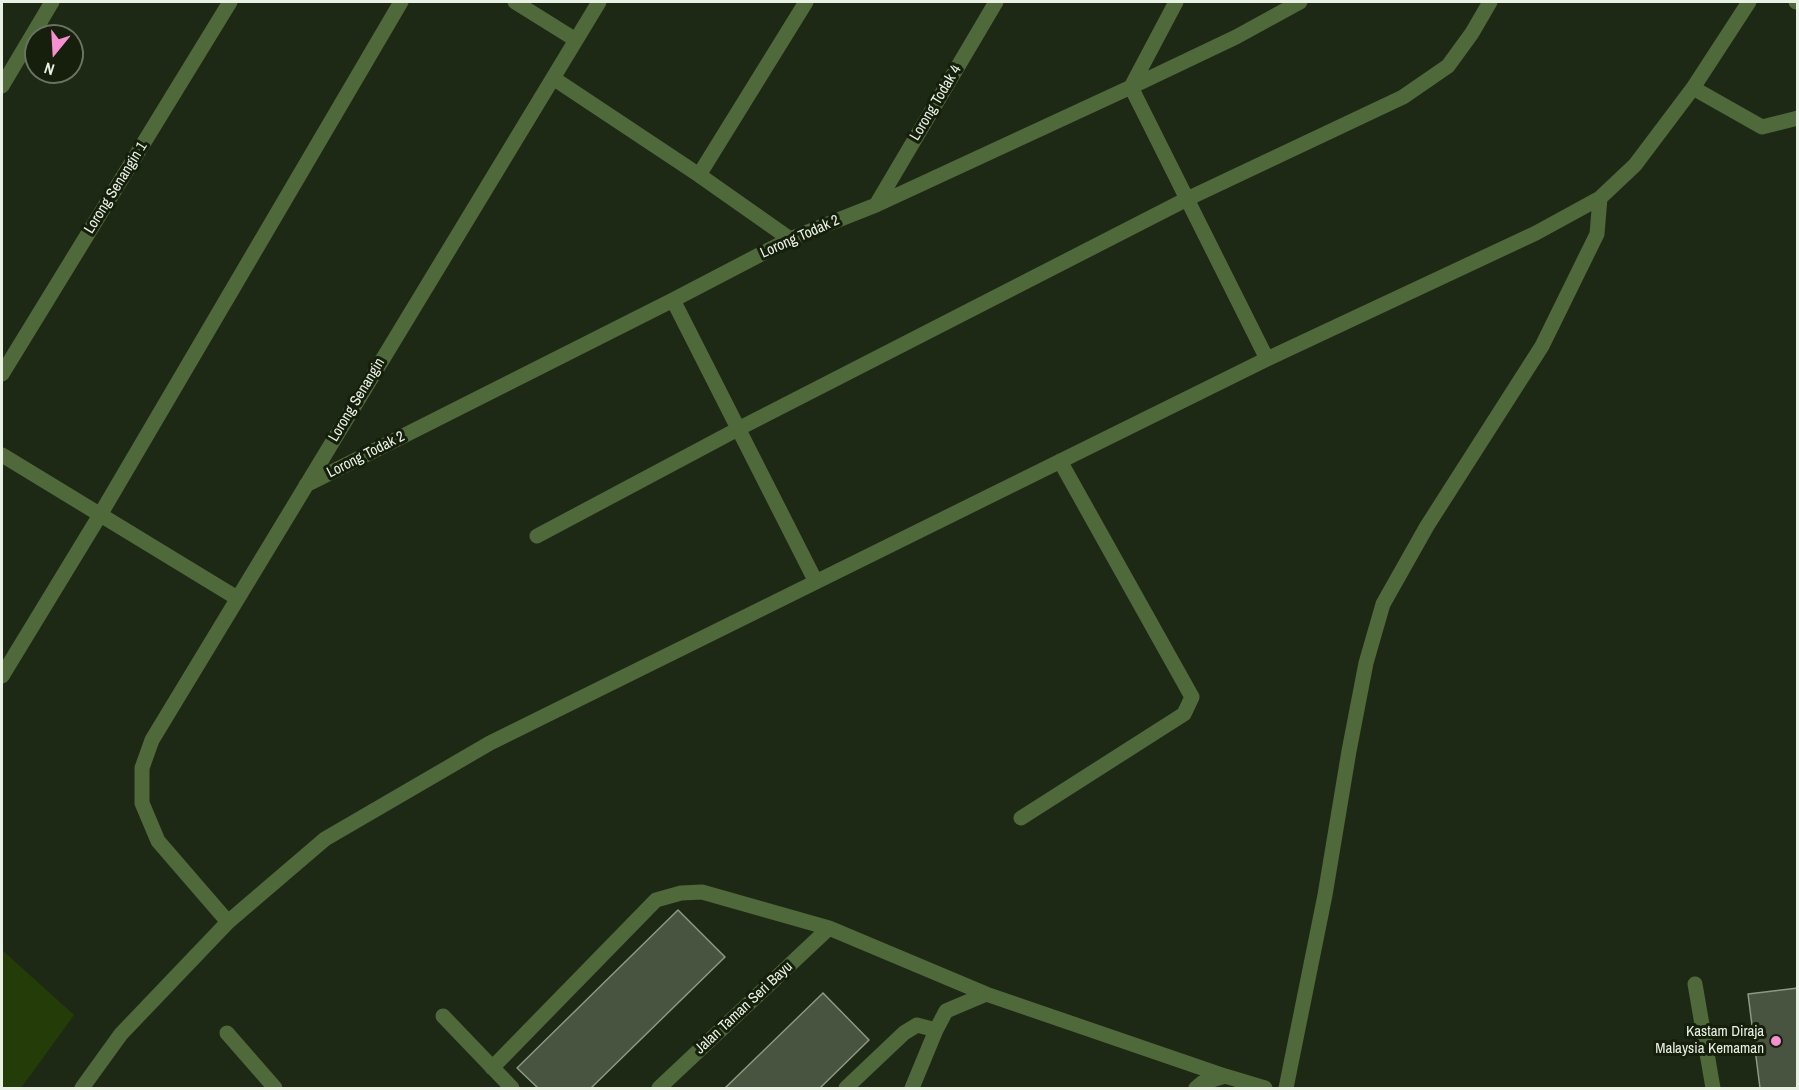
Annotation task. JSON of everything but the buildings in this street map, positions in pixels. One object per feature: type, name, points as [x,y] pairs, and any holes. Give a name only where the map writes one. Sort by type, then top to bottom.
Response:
[{"type":"street","points":[[2,86],[52,2]]},
{"type":"street","name":"Lorong Senangin 1","points":[[2,374],[230,2]]},
{"type":"street","points":[[2,676],[100,515],[401,2]]},
{"type":"street","points":[[515,2],[576,40]]},
{"type":"street","name":"Lorong Senangin","points":[[228,922],[158,841],[142,803],[142,768],[152,740],[599,2]]},
{"type":"street","points":[[699,175],[806,2]]},
{"type":"street","name":"Lorong Todak 4","points":[[876,205],[996,2]]},
{"type":"street","points":[[1176,2],[1131,87],[1267,359]]},
{"type":"street","name":"Lorong Todak 2","points":[[306,485],[790,239],[876,205],[1131,87],[1236,37],[1300,2]]},
{"type":"street","points":[[537,536],[738,429],[1187,199],[1403,97],[1448,66],[1472,33],[1490,2]]},
{"type":"street","points":[[82,1089],[121,1034],[228,922],[325,839],[490,743],[1267,359],[1536,233],[1600,198],[1635,165],[1693,88],[1749,2]]},
{"type":"street","points":[[553,78],[699,175],[790,239]]},
{"type":"street","points":[[1693,88],[1762,127],[1797,118]]},
{"type":"street","points":[[1286,1089],[1325,895],[1366,663],[1383,604],[1427,526],[1542,346],[1597,234],[1600,198]]},
{"type":"street","points":[[673,300],[816,582]]},
{"type":"street","points":[[2,456],[237,598]]},
{"type":"street","points":[[1021,818],[1184,714],[1192,697],[1060,461]]},
{"type":"street","points":[[492,1068],[656,900],[681,893],[702,892],[829,928],[986,994],[1265,1089]]},
{"type":"street","name":"Jalan Taman Seri Bayu","points":[[659,1089],[829,928]]},
{"type":"street","points":[[1695,984],[1713,1089]]},
{"type":"street","points":[[912,1089],[946,1011],[986,994]]},
{"type":"street","points":[[443,1016],[512,1089]]},
{"type":"street","points":[[846,1089],[916,1024],[936,1030]]},
{"type":"street","points":[[227,1034],[275,1089]]},
{"type":"street","points":[[1196,1089],[1202,1083],[1225,1076]]},
{"type":"green space","points":[[2,950],[74,1015],[21,1088],[2,1088]]},
{"type":"place","name":"Kastam Diraja Malaysia Kemaman","points":[[1776,1041]]}]
